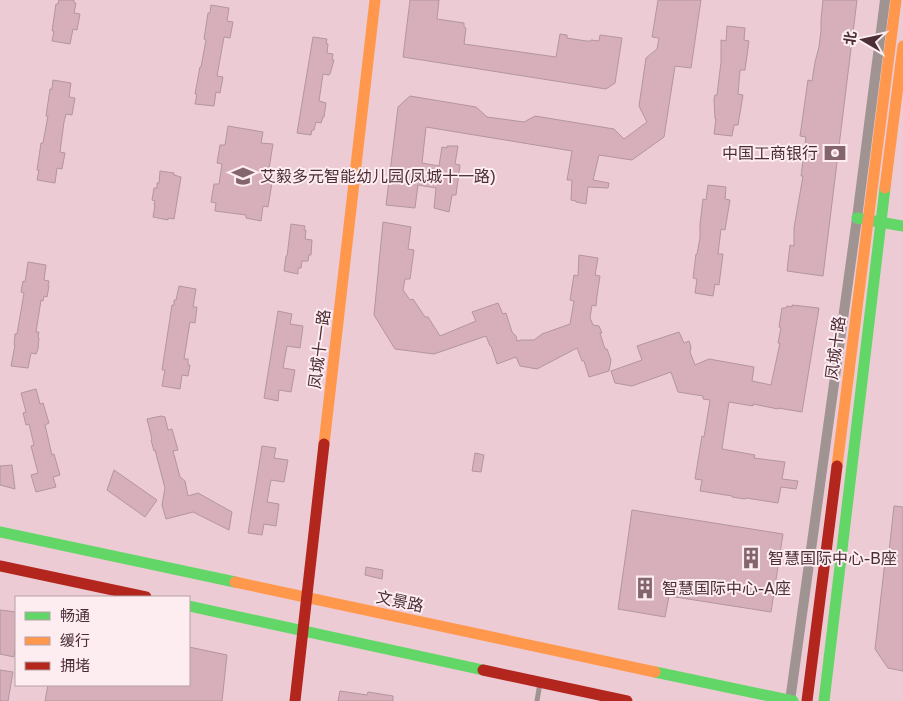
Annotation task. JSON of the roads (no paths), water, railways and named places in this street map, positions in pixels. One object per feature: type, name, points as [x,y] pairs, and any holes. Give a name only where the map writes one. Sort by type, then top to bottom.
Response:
[{"type":"main road","name":"凤城十一路","points":[[294,701],[375,0]]},
{"type":"main road","name":"凤城十路","points":[[807,701],[863,219],[896,0]]},
{"type":"main road","name":"凤城十路","points":[[824,701],[903,46]]},
{"type":"main road","points":[[863,219],[903,226]]},
{"type":"main road","name":"文景路","points":[[0,532],[791,701]]},
{"type":"main road","points":[[0,566],[141,596]]},
{"type":"main road","points":[[190,606],[627,701]]},
{"type":"street","points":[[791,701],[863,219],[886,0]]},
{"type":"lane","points":[[537,701],[540,682]]},
{"type":"place","name":"中国工商银行","points":[[835,153]]},
{"type":"place","name":"艾毅多元智能幼儿园(凤城十一路)","points":[[243,176]]},
{"type":"place","name":"智慧国际中心-B座","points":[[751,558]]},
{"type":"place","name":"智慧国际中心-A座","points":[[645,588]]}]
